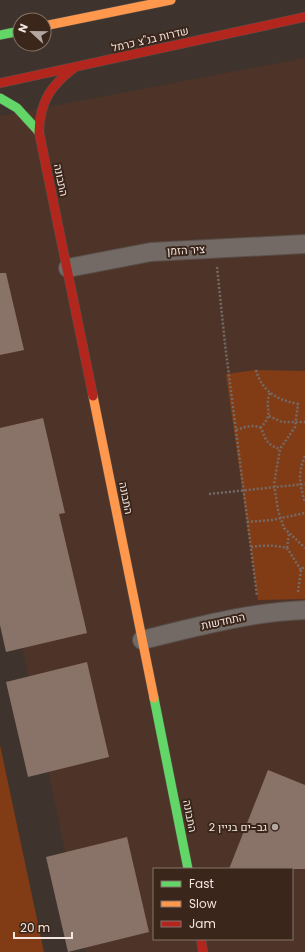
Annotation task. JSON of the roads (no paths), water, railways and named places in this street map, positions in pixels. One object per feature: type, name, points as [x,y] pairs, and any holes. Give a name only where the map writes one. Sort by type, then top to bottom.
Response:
[{"type":"street","points":[[52,24],[171,0]]},
{"type":"street","name":"שדרות בנ\"צ כרמל","points":[[0,83],[305,17]]},
{"type":"street","points":[[0,35],[12,33]]},
{"type":"street","name":"התבונה","points":[[74,68],[51,88],[45,98],[38,120],[39,132],[68,268],[188,868]]},
{"type":"street","name":"התבונה","points":[[0,98],[17,108],[29,118],[39,132]]},
{"type":"street","name":"ציר הזמן","points":[[68,268],[150,252],[305,244]]},
{"type":"street","name":"התחדשות","points":[[142,640],[228,619],[274,611],[302,610]]},
{"type":"street","points":[[201,940],[203,952]]},
{"type":"place","name":"גב-ים בניין 2","points":[[275,827]]}]
